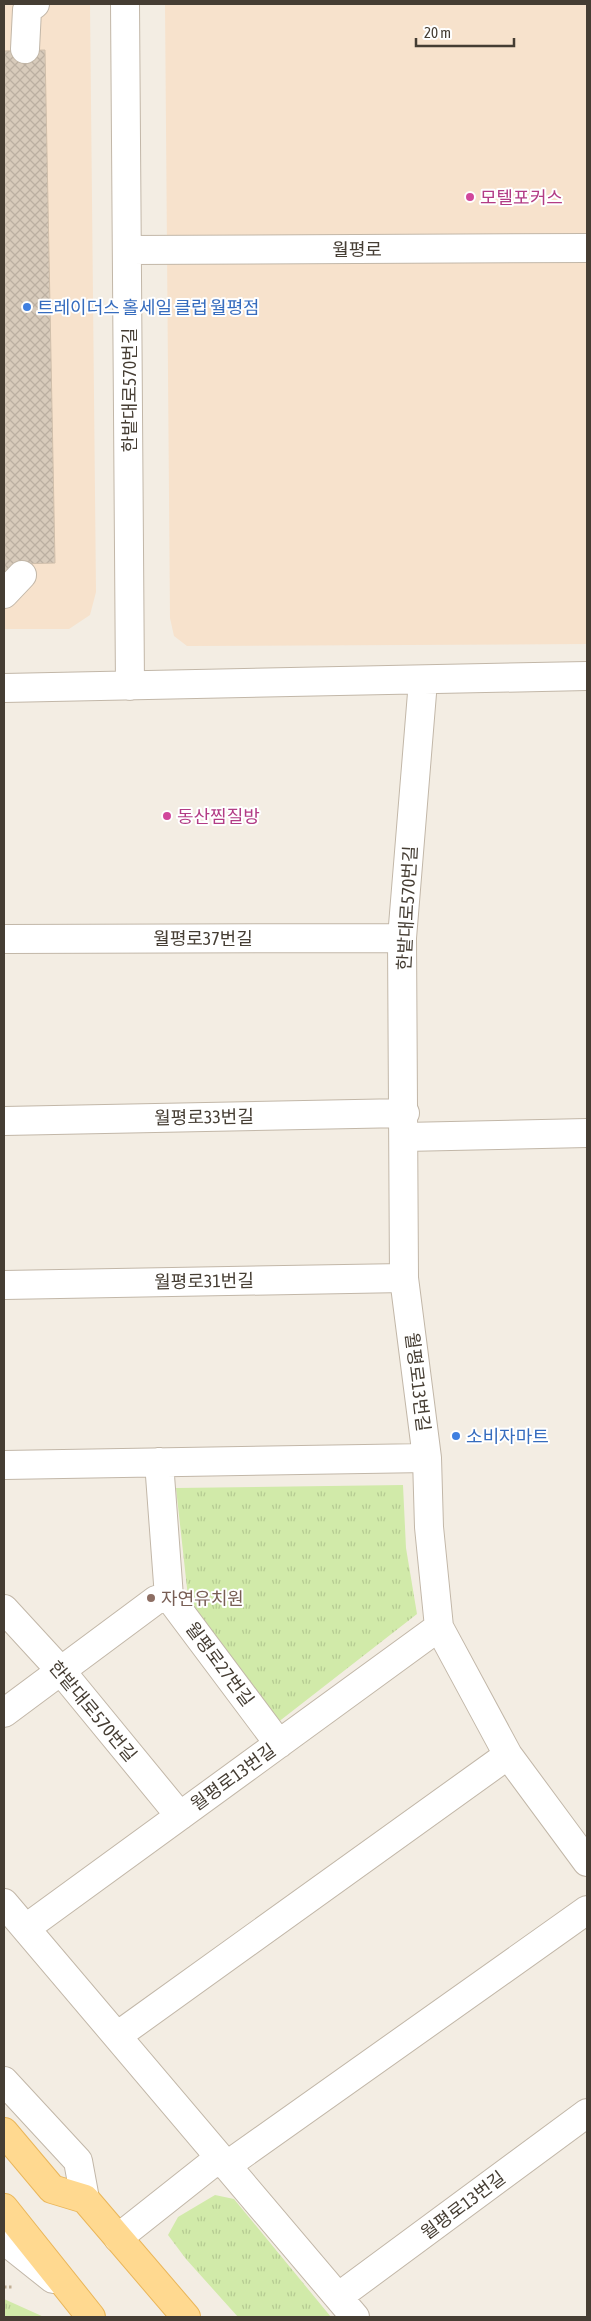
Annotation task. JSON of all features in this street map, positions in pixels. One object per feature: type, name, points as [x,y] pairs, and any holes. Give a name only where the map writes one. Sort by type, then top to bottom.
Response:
[{"type":"main road","points":[[4,2132],[52,2188],[85,2199],[186,2317]]},
{"type":"main road","points":[[4,2208],[91,2317]]},
{"type":"street","points":[[26,49],[27,10],[35,4]]},
{"type":"street","name":"한밭대로570번길","points":[[125,4],[130,686]]},
{"type":"street","name":"월평로","points":[[128,250],[587,248]]},
{"type":"street","points":[[4,688],[587,676]]},
{"type":"street","name":"한밭대로570번길","points":[[404,1125],[402,938],[423,680]]},
{"type":"street","name":"월평로37번길","points":[[4,939],[402,938]]},
{"type":"street","name":"월평로33번길","points":[[4,1121],[404,1125],[587,1133]]},
{"type":"street","name":"월평로13번길","points":[[404,1125],[404,1278],[427,1458],[429,1527],[439,1627],[508,1754],[587,1862]]},
{"type":"street","name":"월평로31번길","points":[[4,1285],[404,1278]]},
{"type":"street","points":[[4,1465],[427,1458]]},
{"type":"street","points":[[4,1713],[156,1600],[169,1597],[159,1462]]},
{"type":"street","name":"월평로27번길","points":[[169,1597],[279,1744]]},
{"type":"street","name":"한밭대로570번길","points":[[4,1609],[61,1671],[180,1816]]},
{"type":"street","name":"월평로13번길","points":[[26,1928],[439,1627]]},
{"type":"street","points":[[117,2036],[508,1754]]},
{"type":"street","name":"월평로13번길","points":[[4,1903],[347,2307],[587,2113]]},
{"type":"street","points":[[118,2238],[222,2162],[587,1910]]},
{"type":"street","points":[[4,2081],[78,2161],[85,2199]]},
{"type":"street","points":[[4,2240],[68,2290]]},
{"type":"shaded area","points":[[4,4],[90,4],[96,592],[90,615],[69,629],[4,629]]},
{"type":"shaded area","points":[[165,4],[587,4],[587,644],[187,646],[174,636],[170,618]]},
{"type":"green space","points":[[403,1485],[406,1548],[417,1614],[277,1723],[189,1606],[176,1488]]},
{"type":"green space","points":[[215,2195],[234,2199],[331,2317],[238,2317],[186,2259],[168,2235],[178,2217]]},
{"type":"green space","points":[[4,2299],[44,2317],[4,2317]]},
{"type":"building","name":"트레이더스 홀세일 클럽 월평점","points":[[45,50],[55,563],[17,564],[4,597],[4,51]]},
{"type":"place","name":"모텔포커스","points":[[470,197]]},
{"type":"place","name":"트레이더스 홀세일 클럽 월평점","points":[[27,307]]},
{"type":"place","name":"동산찜질방","points":[[167,816]]},
{"type":"place","name":"소비자마트","points":[[456,1436]]},
{"type":"place","name":"자연유치원","points":[[151,1598]]}]
